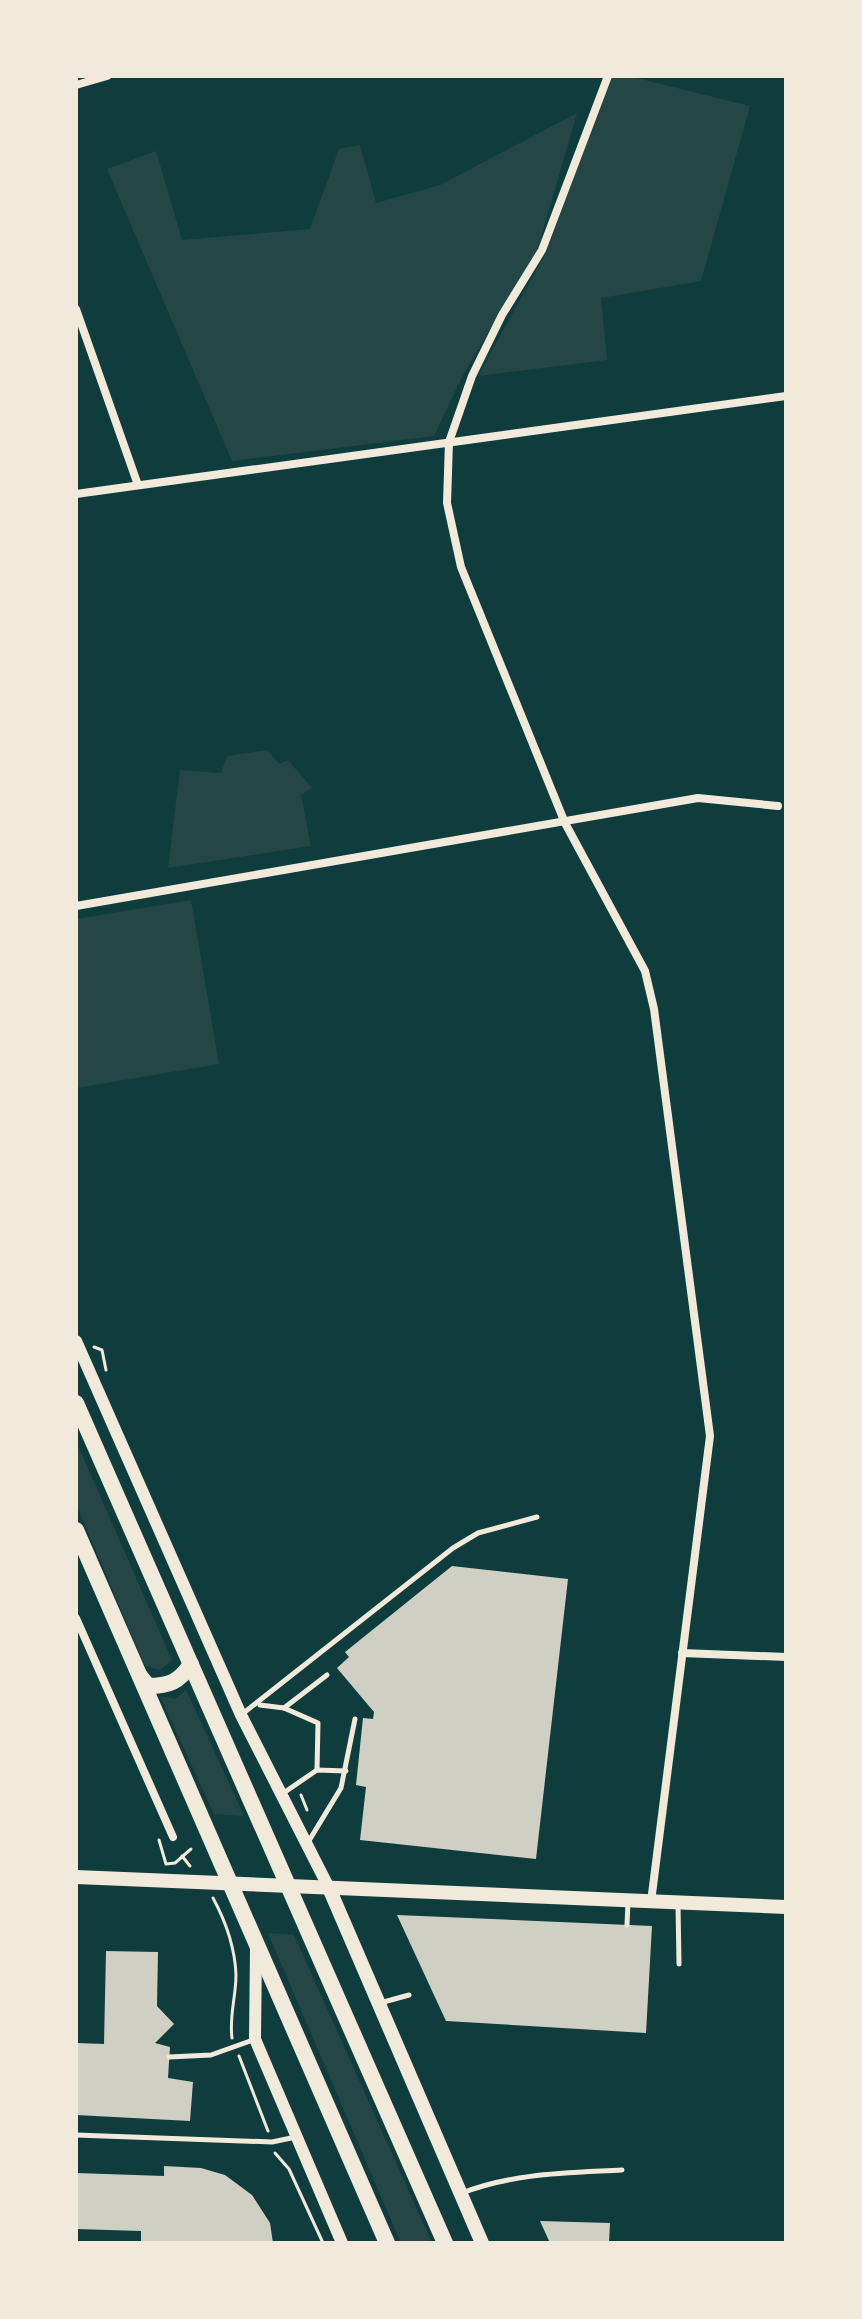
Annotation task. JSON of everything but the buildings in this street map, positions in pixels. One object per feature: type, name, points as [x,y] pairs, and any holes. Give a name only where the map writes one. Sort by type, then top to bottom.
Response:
[{"type":"highway","points":[[76,1403],[445,2243]]},
{"type":"highway","points":[[76,1530],[387,2243]]},
{"type":"highway","points":[[139,1674],[148,1686],[166,1686],[181,1678],[191,1664]]},
{"type":"main road","points":[[76,1877],[786,1907]]},
{"type":"main road","points":[[329,1888],[482,2243]]},
{"type":"street","points":[[76,85],[107,76]]},
{"type":"street","points":[[608,76],[542,250],[502,315],[472,376],[449,442],[447,503],[461,567],[565,823],[645,971],[654,1009],[710,1436],[651,1903]]},
{"type":"street","points":[[76,309],[138,485]]},
{"type":"street","points":[[76,494],[786,396]]},
{"type":"street","points":[[76,906],[698,798],[778,806]]},
{"type":"street","points":[[76,1341],[241,1715],[329,1888]]},
{"type":"street","points":[[76,1618],[173,1837]]},
{"type":"street","points":[[682,1653],[786,1657]]},
{"type":"street","points":[[256,1941],[255,2039],[342,2243]]},
{"type":"lane","points":[[241,1715],[259,1704],[453,1548],[478,1533],[537,1517]]},
{"type":"lane","points":[[284,1708],[327,1675]]},
{"type":"lane","points":[[259,1704],[284,1708],[318,1723],[317,1770]]},
{"type":"lane","points":[[307,1845],[341,1788],[355,1719]]},
{"type":"lane","points":[[281,1795],[317,1770],[346,1771]]},
{"type":"lane","points":[[627,1925],[628,1902]]},
{"type":"lane","points":[[678,1903],[679,1964]]},
{"type":"lane","points":[[379,2003],[409,1995]]},
{"type":"lane","points":[[169,2057],[211,2055],[255,2039]]},
{"type":"lane","points":[[76,2135],[272,2142],[297,2136]]},
{"type":"lane","points":[[461,2193],[483,2184],[546,2174],[622,2170]]},
{"type":"path","points":[[102,1350],[108,1378]]},
{"type":"path","points":[[182,1856],[191,1849]]},
{"type":"path","points":[[214,1899],[229,1931],[236,1976],[230,2023],[236,2048],[266,2124]]},
{"type":"path","points":[[276,2157],[289,2169],[323,2243]]},
{"type":"shaded area","points":[[611,76],[629,76],[750,106],[701,281],[601,298],[607,360],[478,376],[547,251]]},
{"type":"shaded area","points":[[577,113],[538,248],[463,375],[434,436],[232,461],[107,169],[156,151],[182,240],[310,229],[339,149],[360,145],[376,203],[440,185]]},
{"type":"shaded area","points":[[267,750],[279,764],[288,760],[312,788],[301,795],[311,846],[168,868],[180,770],[221,773],[227,756]]},
{"type":"shaded area","points":[[191,900],[219,1064],[76,1088],[76,919]]},
{"type":"shaded area","points":[[76,1441],[172,1660],[160,1670],[145,1666],[76,1504]]},
{"type":"shaded area","points":[[186,1690],[244,1816],[214,1814],[160,1696],[175,1699]]},
{"type":"shaded area","points":[[268,1933],[294,1935],[432,2243],[401,2243]]}]
